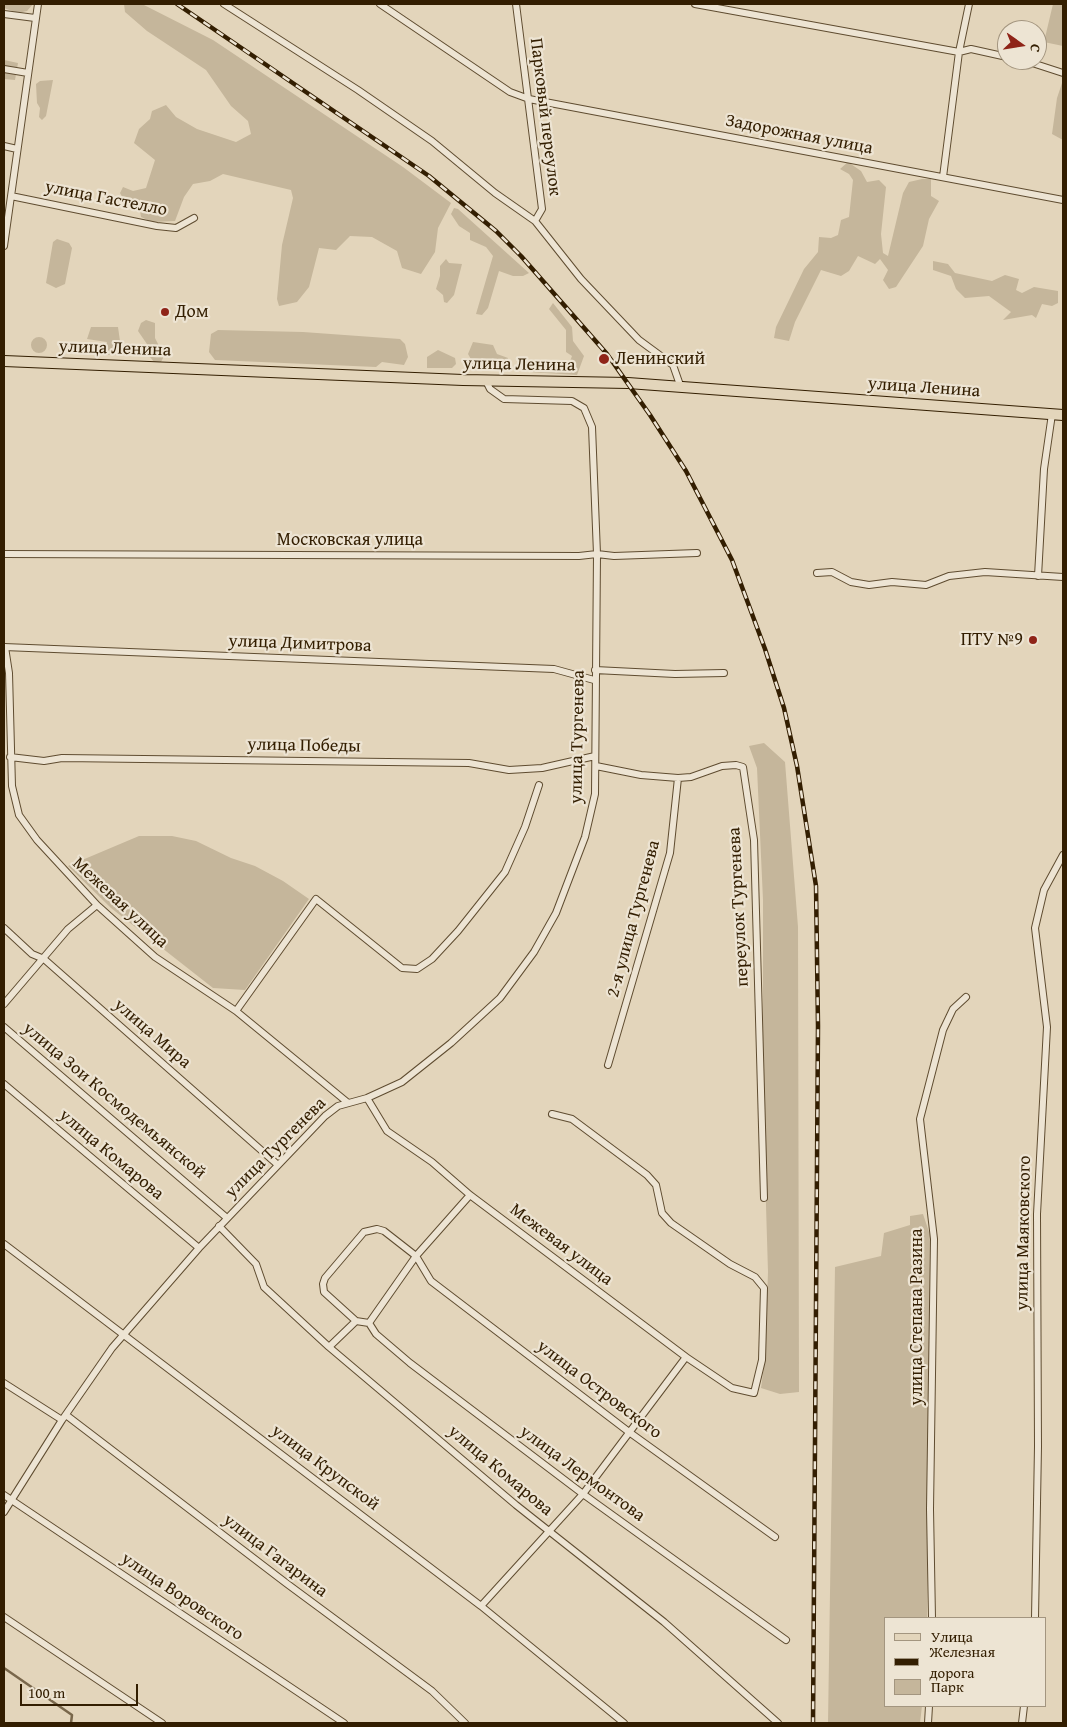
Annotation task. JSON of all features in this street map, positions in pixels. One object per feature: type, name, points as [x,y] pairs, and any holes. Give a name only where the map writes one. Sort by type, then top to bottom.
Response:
[{"type":"main road","name":"улица Ленина","points":[[4,360],[486,381],[680,386],[1063,415]]},
{"type":"street","points":[[4,246],[38,4]]},
{"type":"street","points":[[224,4],[432,141],[495,193],[535,220]]},
{"type":"street","name":"Задорожная улица","points":[[380,4],[510,92],[529,99],[1063,200]]},
{"type":"street","name":"Парковый переулок","points":[[516,4],[542,209],[535,220],[581,279],[639,340],[672,365],[680,386]]},
{"type":"street","points":[[695,4],[959,52],[971,49],[997,55]]},
{"type":"street","points":[[943,177],[959,52],[969,4]]},
{"type":"street","points":[[4,14],[35,18]]},
{"type":"street","points":[[1047,68],[1063,73]]},
{"type":"street","points":[[4,69],[28,73]]},
{"type":"street","points":[[4,146],[17,149]]},
{"type":"street","name":"улица Гастелло","points":[[11,196],[157,226],[176,228],[194,218]]},
{"type":"street","name":"улица Тургенева","points":[[4,1512],[64,1417],[124,1335],[219,1226],[324,1116],[347,1102],[367,1098],[402,1082],[451,1043],[500,998],[534,952],[556,913],[585,837],[595,794],[594,680],[598,554],[592,427],[584,408],[572,401],[514,401],[504,399],[490,388],[486,381]]},
{"type":"street","points":[[1038,576],[1044,469],[1052,414]]},
{"type":"street","name":"Московская улица","points":[[4,554],[579,556],[598,554],[614,556],[697,552]]},
{"type":"street","points":[[816,573],[832,572],[851,582],[869,585],[892,582],[926,585],[949,576],[985,572],[1063,577]]},
{"type":"street","name":"улица Димитрова","points":[[4,647],[554,669],[594,680]]},
{"type":"street","name":"Межевая улица","points":[[4,647],[9,673],[12,786],[19,815],[55,862],[98,905],[155,957],[236,1011],[347,1102]]},
{"type":"street","points":[[595,670],[675,674],[724,673]]},
{"type":"street","name":"улица Победы","points":[[10,757],[44,761],[62,758],[469,763],[509,770],[542,768],[595,756]]},
{"type":"street","name":"переулок Тургенева","points":[[596,766],[642,775],[678,778],[691,777],[722,766],[736,765],[743,767],[754,840],[764,1198]]},
{"type":"street","name":"2-я улица Тургенева","points":[[608,1066],[670,853],[678,778]]},
{"type":"street","points":[[236,1011],[316,900],[402,968],[417,969],[432,958],[458,931],[505,872],[525,826],[539,785]]},
{"type":"street","name":"улица Маяковского","points":[[1035,1617],[1038,1446],[1037,1214],[1047,1026],[1035,928],[1044,890],[1063,855]]},
{"type":"street","points":[[4,1004],[44,960],[68,929],[98,905]]},
{"type":"street","name":"улица Мира","points":[[4,928],[32,954],[44,960],[278,1165]]},
{"type":"street","name":"улица Степана Разина","points":[[932,1617],[930,1509],[934,1239],[920,1119],[943,1030],[953,1009],[966,997]]},
{"type":"street","name":"улица Зои Космодемьянской","points":[[4,1027],[228,1218]]},
{"type":"street","name":"улица Комарова","points":[[4,1084],[199,1248]]},
{"type":"street","name":"Межевая улица","points":[[367,1098],[387,1131],[432,1162],[470,1195],[686,1357],[732,1388],[754,1393],[762,1360],[764,1288],[754,1277],[730,1264],[671,1223],[662,1213],[656,1185],[647,1176],[572,1119],[552,1114]]},
{"type":"street","points":[[416,1256],[384,1231],[371,1229],[364,1232],[324,1278],[324,1292],[356,1321],[369,1323],[416,1256],[470,1195]]},
{"type":"street","name":"улица Комарова","points":[[219,1226],[256,1264],[264,1287],[329,1346],[549,1531],[664,1622],[778,1723]]},
{"type":"street","name":"улица Крупской","points":[[4,1244],[481,1606],[624,1723]]},
{"type":"street","name":"улица Островского","points":[[416,1256],[431,1281],[629,1432],[774,1538]]},
{"type":"street","points":[[329,1346],[356,1321]]},
{"type":"street","name":"улица Лермонтова","points":[[369,1323],[376,1334],[410,1363],[583,1494],[786,1640]]},
{"type":"street","points":[[481,1606],[583,1494],[686,1357]]},
{"type":"street","name":"улица Гагарина","points":[[4,1383],[64,1417],[432,1691],[465,1723]]},
{"type":"street","name":"улица Воровского","points":[[4,1495],[344,1723]]},
{"type":"street","points":[[4,1617],[162,1723]]},
{"type":"street","points":[[928,1723],[929,1707]]},
{"type":"street","points":[[1022,1723],[1024,1707]]},
{"type":"green space","points":[[4,4],[33,4],[27,11],[18,13],[4,8]]},
{"type":"green space","points":[[124,4],[142,4],[213,40],[403,167],[451,203],[438,228],[435,252],[421,274],[402,268],[397,251],[372,237],[350,236],[336,250],[319,248],[309,287],[297,302],[279,306],[277,299],[282,245],[293,198],[291,190],[223,174],[210,181],[193,184],[184,197],[175,221],[152,222],[141,217],[139,204],[125,202],[120,193],[123,187],[133,191],[146,188],[155,160],[134,143],[139,129],[150,119],[152,111],[166,105],[176,117],[197,129],[236,142],[251,134],[248,121],[231,106],[206,70],[147,31],[125,12]]},
{"type":"green space","points":[[1053,4],[1063,4],[1063,46],[1047,43],[1047,29]]},
{"type":"green space","points":[[4,60],[18,63],[15,80],[4,79]]},
{"type":"green space","points":[[53,80],[46,116],[42,120],[39,117],[40,108],[37,103],[36,84],[40,81]]},
{"type":"green space","points":[[1063,80],[1063,140],[1052,134],[1057,98]]},
{"type":"green space","points":[[848,162],[861,171],[867,182],[879,180],[886,187],[881,234],[883,253],[888,256],[903,193],[909,182],[931,179],[931,196],[939,201],[929,219],[923,246],[896,287],[889,289],[883,280],[888,270],[880,259],[875,264],[858,256],[849,271],[841,276],[821,270],[795,322],[789,341],[774,338],[776,327],[804,269],[818,252],[819,237],[831,238],[838,235],[841,220],[849,217],[853,180],[849,174],[840,169]]},
{"type":"green space","points":[[454,208],[458,209],[529,273],[523,276],[513,276],[499,271],[488,308],[482,315],[476,314],[493,256],[486,247],[470,240],[470,233],[459,226],[451,214]]},
{"type":"green space","points":[[57,239],[69,243],[72,248],[65,284],[56,288],[46,283],[53,242]]},
{"type":"green space","points":[[446,259],[449,263],[462,264],[454,295],[447,303],[444,302],[443,295],[436,289],[440,276],[440,266]]},
{"type":"green space","points":[[933,261],[948,264],[955,273],[992,281],[1005,275],[1019,279],[1016,290],[1022,293],[1034,287],[1058,291],[1058,303],[1052,306],[1042,304],[1036,318],[1032,315],[1003,320],[1011,312],[989,296],[965,298],[956,289],[951,276],[933,270]]},
{"type":"green space","points":[[553,303],[572,327],[573,341],[584,356],[577,375],[529,372],[530,366],[542,362],[569,364],[572,356],[566,352],[566,330],[549,309]]},
{"type":"green space","points":[[146,320],[155,323],[155,338],[164,356],[161,362],[154,362],[150,357],[149,347],[138,331],[141,323]]},
{"type":"green space","points":[[91,327],[118,327],[121,348],[116,355],[107,355],[105,350],[107,342],[87,339]]},
{"type":"green space","points":[[218,330],[303,332],[400,339],[405,344],[408,357],[404,365],[382,362],[376,367],[215,360],[209,352],[211,334]]},
{"type":"green space","points":[[39,337],[45,339],[47,345],[45,351],[39,353],[33,351],[31,345],[33,339]]},
{"type":"green space","points":[[473,342],[493,345],[497,354],[508,358],[509,364],[506,370],[477,371],[470,368],[472,361],[468,354]]},
{"type":"green space","points":[[438,350],[455,358],[456,364],[452,368],[427,368],[427,357]]},
{"type":"green space","points":[[764,743],[785,762],[798,927],[799,1392],[780,1394],[761,1388],[765,1359],[768,1272],[763,1106],[763,900],[757,768],[749,746]]},
{"type":"green space","points":[[139,836],[172,836],[196,841],[231,858],[255,866],[283,881],[309,899],[245,990],[213,988],[111,908],[68,866]]},
{"type":"green space","points":[[923,1214],[930,1235],[927,1617],[884,1617],[884,1707],[922,1707],[920,1723],[828,1723],[835,1267],[881,1256],[884,1233],[910,1225],[910,1216]]},
{"type":"waterway","points":[[4,1668],[72,1715],[71,1723]]},
{"type":"railway","points":[[177,4],[429,176],[496,231],[521,256],[607,354],[650,415],[686,471],[732,560],[765,649],[784,708],[797,766],[816,886],[818,1026],[813,1723]]},
{"type":"place","name":"Дом","points":[[165,312]]},
{"type":"place","name":"Ленинский","points":[[604,359]]},
{"type":"place","name":"ПТУ №9","points":[[1033,640]]}]
